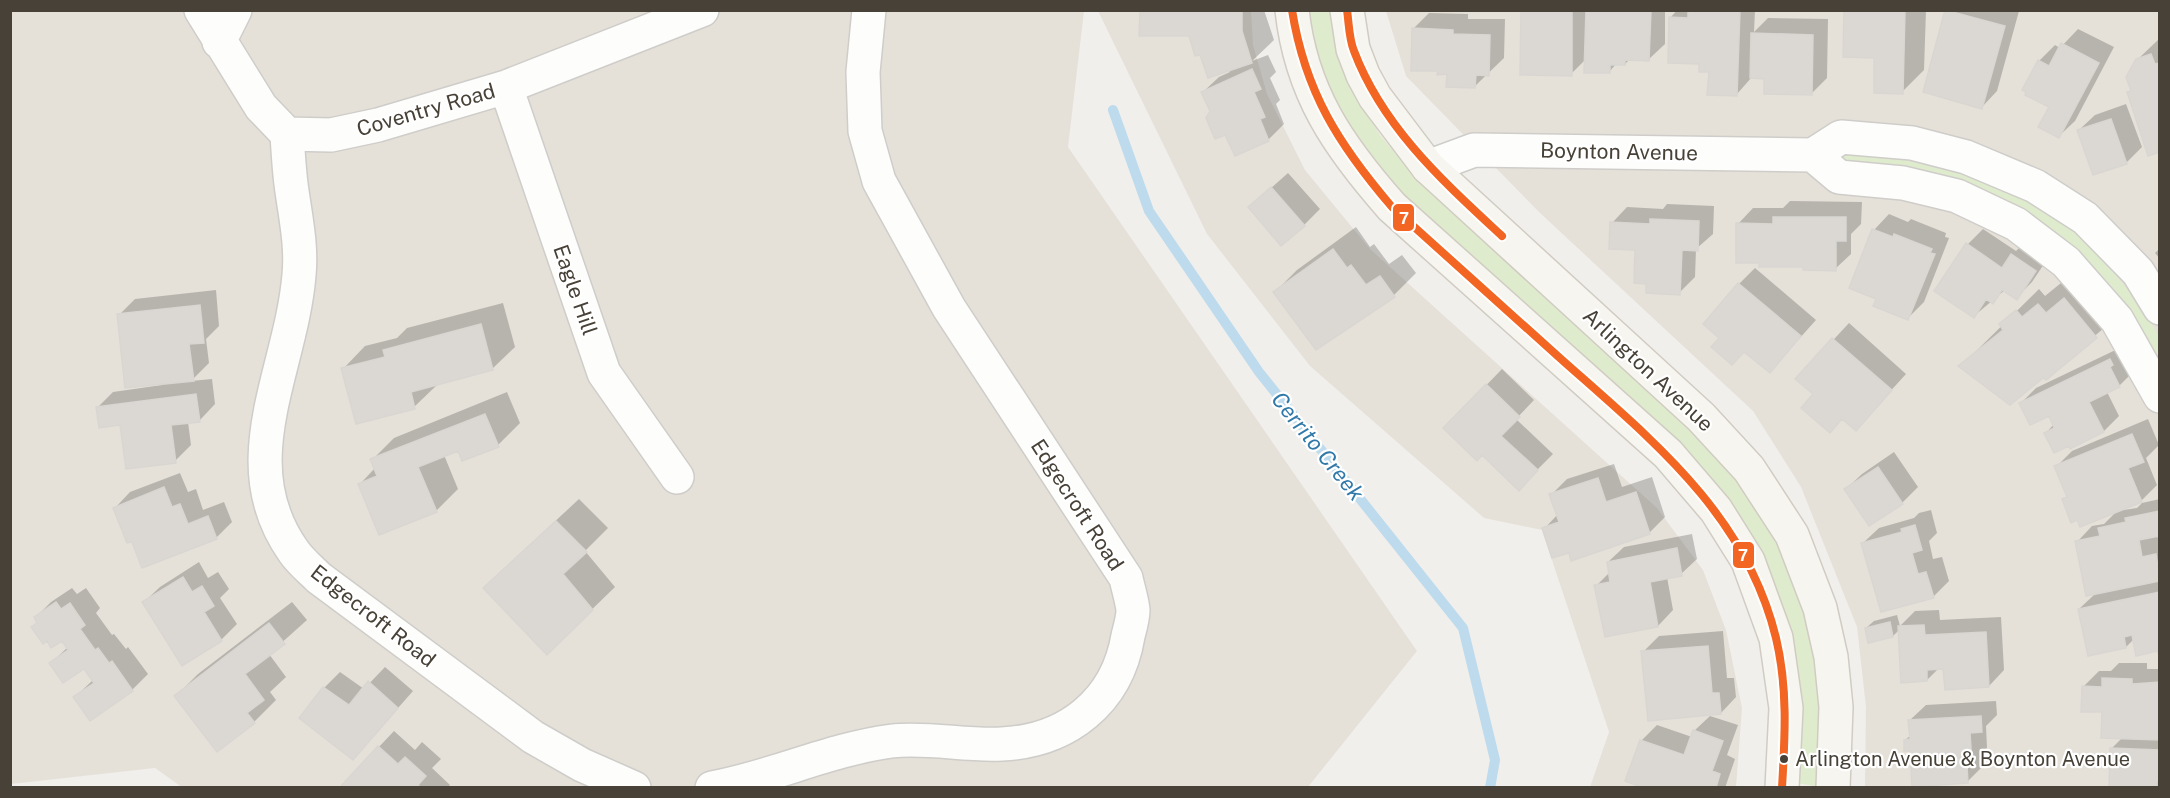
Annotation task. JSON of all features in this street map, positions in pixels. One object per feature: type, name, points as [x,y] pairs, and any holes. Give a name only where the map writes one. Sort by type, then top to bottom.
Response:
[{"type":"main road","points":[[1292,10],[1308,77],[1326,122],[1353,163],[1392,207],[1668,454],[1721,518],[1748,561],[1776,638],[1786,708],[1782,788]]},
{"type":"main road","name":"Arlington Avenue","points":[[1347,10],[1353,49],[1363,75],[1375,97],[1428,167],[1701,417],[1749,469],[1792,535],[1820,608],[1830,657],[1836,707],[1833,788]]},
{"type":"street","points":[[201,10],[261,107],[287,134]]},
{"type":"street","points":[[219,42],[235,10]]},
{"type":"street","name":"Coventry Road","points":[[287,134],[331,135],[378,125],[506,87],[702,10]]},
{"type":"street","name":"Edgecroft Road","points":[[712,788],[733,784],[842,750],[894,741],[1002,744],[1046,738],[1080,720],[1111,687],[1126,651],[1133,609],[1126,579],[949,308],[879,181],[865,131],[863,72],[869,10]]},
{"type":"street","name":"Eagle Hill","points":[[506,87],[604,373],[677,477]]},
{"type":"street","name":"Edgecroft Road","points":[[287,134],[291,183],[299,234],[299,274],[292,320],[264,442],[264,480],[277,521],[294,552],[319,578],[533,737],[582,765],[634,788]]},
{"type":"street","points":[[2160,308],[2138,272],[2085,218],[2035,186],[1966,157],[1912,142],[1841,137],[1813,155],[1839,177],[1902,183],[1957,196],[2016,224],[2066,262],[2117,320],[2160,396]]},
{"type":"street","name":"Boynton Avenue","points":[[1428,167],[1474,150],[1813,155]]},
{"type":"shaded area","points":[[10,11],[1084,11],[1068,147],[1417,651],[1308,787],[183,788],[155,768],[11,784]]},
{"type":"shaded area","points":[[1098,11],[1251,11],[1253,45],[1267,94],[1305,170],[1370,249],[1657,508],[1703,570],[1726,630],[1742,708],[1736,787],[1590,787],[1609,732],[1542,530],[1484,518],[1310,366],[1207,234]]},
{"type":"shaded area","points":[[1386,11],[2159,11],[2159,787],[1865,787],[1866,707],[1857,627],[1801,487],[1753,411],[1540,213],[1406,76]]},
{"type":"green space","points":[[1300,11],[1333,11],[1353,90],[1380,135],[1408,168],[1722,460],[1780,545],[1803,597],[1821,680],[1822,787],[1795,783],[1755,556],[1417,215],[1344,135]]},
{"type":"green space","points":[[1838,151],[1931,158],[2044,206],[2085,240],[2143,307],[2159,337],[2159,374],[2084,265],[1841,163]]},
{"type":"building","points":[[1140,10],[1242,10],[1242,31],[1252,63],[1208,78],[1200,55],[1195,56],[1189,36],[1139,36]]},
{"type":"building","points":[[1521,10],[1572,10],[1572,76],[1520,75]]},
{"type":"building","points":[[1586,10],[1651,10],[1649,61],[1625,60],[1625,65],[1610,65],[1610,73],[1584,73]]},
{"type":"building","points":[[1740,10],[1737,96],[1707,95],[1709,72],[1699,72],[1699,64],[1668,63],[1669,17],[1688,18],[1688,11]]},
{"type":"building","points":[[1844,10],[1905,10],[1903,94],[1874,93],[1874,58],[1843,57]]},
{"type":"building","points":[[1945,10],[2005,26],[1982,109],[1923,92]]},
{"type":"building","points":[[1412,28],[1453,30],[1453,34],[1490,35],[1489,76],[1476,75],[1475,88],[1446,87],[1447,74],[1437,75],[1438,71],[1411,71]]},
{"type":"building","points":[[1751,33],[1813,35],[1812,95],[1764,94],[1764,79],[1750,78]]},
{"type":"building","points":[[2061,43],[2099,63],[2059,138],[2038,127],[2049,107],[2025,95],[2026,92],[2022,90],[2038,60],[2049,66]]},
{"type":"building","points":[[2151,54],[2155,64],[2160,63],[2160,152],[2148,156],[2127,92],[2131,91],[2126,77],[2136,59]]},
{"type":"building","points":[[1252,69],[1261,89],[1254,92],[1265,117],[1260,119],[1269,141],[1235,156],[1225,135],[1215,139],[1206,118],[1210,111],[1201,92]]},
{"type":"building","points":[[2111,119],[2127,164],[2093,175],[2077,130]]},
{"type":"building","points":[[1271,187],[1305,226],[1281,246],[1248,207]]},
{"type":"building","points":[[1773,217],[1846,217],[1846,241],[1836,241],[1836,271],[1803,270],[1803,267],[1759,267],[1759,263],[1736,263],[1736,223],[1773,224]]},
{"type":"building","points":[[1650,219],[1699,221],[1698,251],[1682,250],[1680,295],[1646,293],[1646,284],[1634,283],[1635,250],[1609,249],[1610,222],[1650,224]]},
{"type":"building","points":[[1872,229],[1893,237],[1894,234],[1932,249],[1930,253],[1935,254],[1908,320],[1873,306],[1876,299],[1849,288]]},
{"type":"building","points":[[1966,243],[2002,268],[2011,254],[2036,271],[2017,300],[2002,290],[1993,304],[1986,299],[1974,318],[1934,291]]},
{"type":"building","points":[[1333,249],[1347,268],[1351,265],[1366,285],[1380,276],[1395,297],[1316,350],[1273,292]]},
{"type":"building","points":[[1738,283],[1801,336],[1770,373],[1744,352],[1732,365],[1711,347],[1719,338],[1703,324]]},
{"type":"building","points":[[2064,298],[2097,338],[2046,380],[2043,378],[2010,405],[1958,366],[2003,330],[1999,324],[2016,310],[2022,317],[2038,304],[2046,313]]},
{"type":"building","points":[[200,305],[204,343],[189,344],[194,381],[125,388],[117,314]]},
{"type":"building","points":[[481,324],[493,370],[411,392],[415,409],[356,424],[341,368],[385,357],[383,350]]},
{"type":"building","points":[[1832,338],[1892,390],[1856,431],[1842,419],[1830,433],[1801,408],[1813,394],[1795,379]]},
{"type":"building","points":[[2110,359],[2113,365],[2110,367],[2120,387],[2089,402],[2104,432],[2070,449],[2069,446],[2054,453],[2044,433],[2054,428],[2049,416],[2030,425],[2019,403]]},
{"type":"building","points":[[1486,384],[1520,417],[1501,436],[1538,470],[1519,491],[1482,455],[1477,461],[1443,428]]},
{"type":"building","points":[[196,394],[200,422],[171,425],[176,463],[126,469],[120,425],[99,428],[96,407]]},
{"type":"building","points":[[485,414],[499,447],[462,461],[458,451],[418,467],[437,512],[379,535],[358,484],[377,476],[370,459]]},
{"type":"building","points":[[2132,434],[2144,462],[2128,468],[2142,502],[2080,527],[2077,520],[2071,523],[2062,499],[2067,497],[2054,466]]},
{"type":"building","points":[[1878,467],[1903,504],[1869,526],[1844,489]]},
{"type":"building","points":[[1598,478],[1606,502],[1636,492],[1650,534],[1571,561],[1569,553],[1552,558],[1542,528],[1559,522],[1549,494]]},
{"type":"building","points":[[164,487],[172,507],[180,504],[188,524],[208,516],[217,539],[142,568],[132,542],[127,543],[113,508]]},
{"type":"building","points":[[2160,511],[2160,536],[2139,540],[2142,557],[2156,554],[2160,581],[2086,596],[2075,541],[2100,536],[2098,528],[2126,522],[2125,518]]},
{"type":"building","points":[[556,521],[587,552],[563,574],[593,610],[547,655],[483,588]]},
{"type":"building","points":[[1915,525],[1922,550],[1912,553],[1918,574],[1926,572],[1934,598],[1881,612],[1861,543],[1902,532],[1901,529]]},
{"type":"building","points":[[1677,548],[1682,576],[1650,582],[1658,627],[1605,637],[1594,585],[1610,582],[1607,562]]},
{"type":"building","points":[[183,577],[192,592],[202,586],[214,606],[204,612],[222,641],[182,666],[142,602]]},
{"type":"building","points":[[2160,592],[2160,657],[2157,651],[2136,656],[2132,635],[2124,637],[2126,648],[2088,656],[2078,609]]},
{"type":"building","points":[[56,602],[61,609],[70,603],[85,625],[80,629],[95,650],[98,648],[109,663],[112,661],[133,691],[90,721],[73,697],[94,683],[84,669],[63,683],[49,663],[68,650],[62,641],[51,648],[47,641],[43,644],[31,627],[37,623],[34,617]]},
{"type":"building","points":[[1890,622],[1893,637],[1868,643],[1865,628]]},
{"type":"building","points":[[269,623],[285,644],[245,674],[264,700],[247,713],[255,723],[217,752],[174,696]]},
{"type":"building","points":[[1924,625],[1925,635],[1986,632],[1989,687],[1945,690],[1943,669],[1927,670],[1927,681],[1901,683],[1898,626]]},
{"type":"building","points":[[1708,646],[1712,693],[1719,693],[1721,714],[1648,721],[1641,651]]},
{"type":"building","points":[[2102,678],[2132,679],[2132,684],[2160,682],[2160,740],[2101,738],[2102,712],[2081,712],[2082,686],[2102,687]]},
{"type":"building","points":[[368,681],[398,708],[353,760],[299,718],[323,687],[349,705]]},
{"type":"building","points":[[1981,716],[1982,732],[1970,733],[1972,765],[1967,765],[1968,783],[1912,787],[1910,751],[1904,751],[1904,740],[1910,739],[1908,720]]},
{"type":"building","points":[[1693,730],[1723,741],[1712,771],[1720,774],[1716,788],[1644,788],[1625,781],[1640,740],[1684,755]]},
{"type":"building","points":[[378,746],[398,764],[405,757],[426,776],[418,785],[421,788],[340,787]]},
{"type":"building","points":[[2110,748],[2160,750],[2160,781],[2157,781],[2157,788],[2109,788]]},
{"type":"waterway","name":"Cerrito Creek","points":[[1113,110],[1149,211],[1259,372],[1463,628],[1495,760],[1490,788]]},
{"type":"transit line","name":"7","points":[[1292,10],[1306,67],[1327,116],[1356,162],[1392,207],[1661,450],[1719,517],[1743,553],[1762,594],[1780,657],[1785,713],[1782,788]]},
{"type":"transit line","name":"7","points":[[1347,10],[1354,51],[1381,105],[1398,129],[1437,174],[1502,236]]},
{"type":"place","name":"Arlington Avenue & Boynton Avenue","points":[[1784,759]]}]
